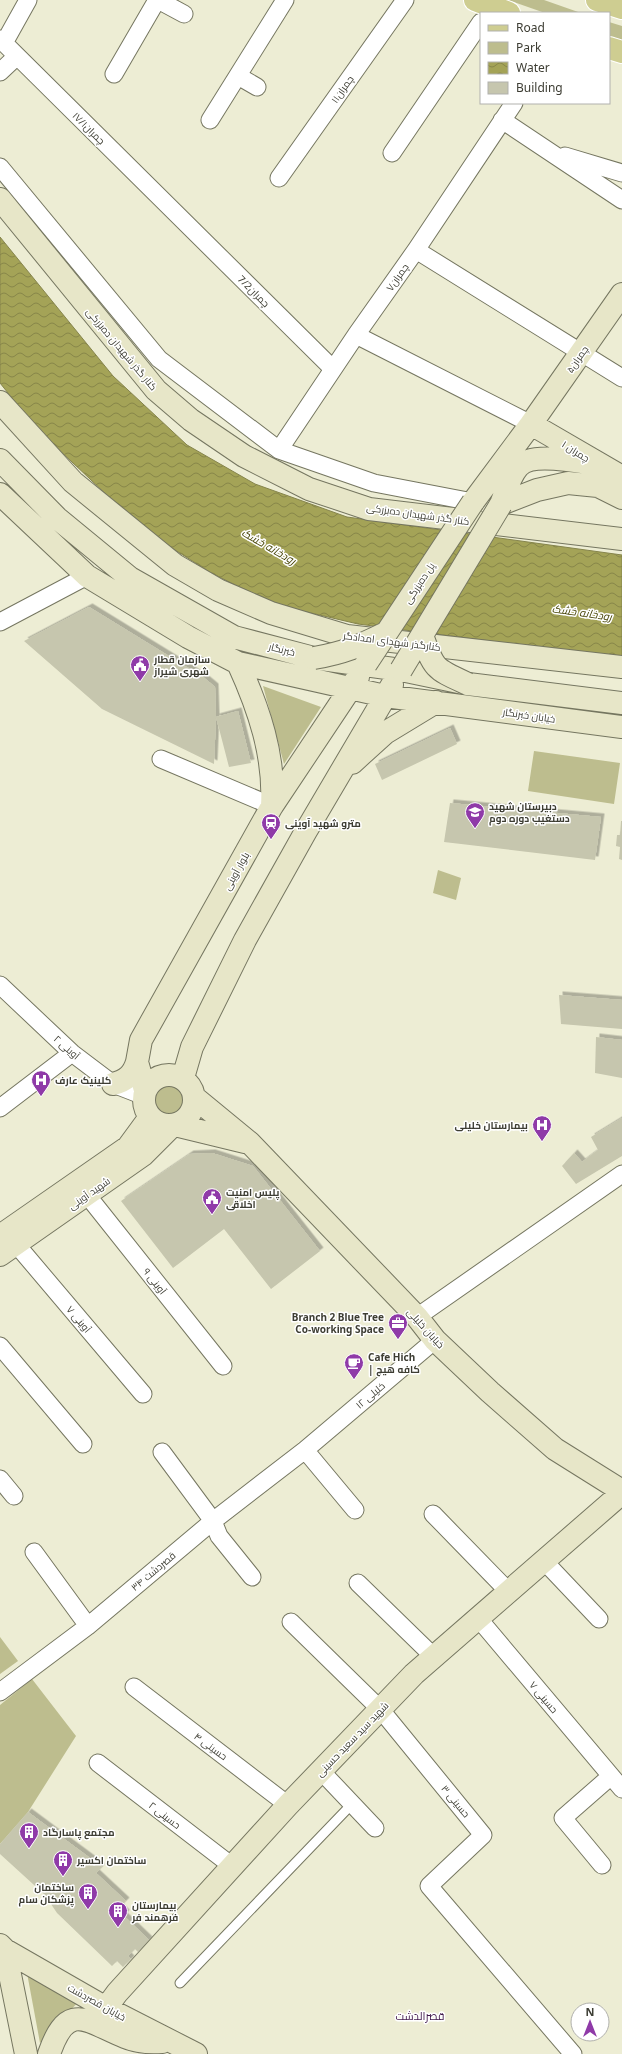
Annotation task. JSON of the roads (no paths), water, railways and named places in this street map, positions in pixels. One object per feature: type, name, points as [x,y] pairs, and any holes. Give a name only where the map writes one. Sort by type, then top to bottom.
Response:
[{"type":"main road","points":[[597,0],[622,8]]},
{"type":"main road","points":[[610,48],[622,52]]},
{"type":"main road","name":"کنار گذر شهیدان ده‌بزرکی","points":[[0,199],[156,390],[191,420],[244,456],[309,489],[369,509],[622,539]]},
{"type":"main road","name":"چمران۵","points":[[473,502],[532,424],[622,294]]},
{"type":"main road","name":"کنارگذر شهدای امدادگر","points":[[0,402],[73,482],[175,564],[218,590],[271,613],[347,636],[622,667]]},
{"type":"main road","name":"چمران ۱","points":[[532,424],[622,478]]},
{"type":"main road","name":"خبرنگار","points":[[0,460],[57,518],[130,578],[234,637],[314,658],[366,664],[468,684],[622,703]]},
{"type":"main road","points":[[183,1078],[192,1048],[246,940],[338,774],[501,504],[518,466],[530,460],[563,460],[599,465]]},
{"type":"main road","points":[[501,504],[536,490],[568,483],[598,486],[622,498]]},
{"type":"main road","points":[[0,494],[87,576],[188,637],[238,663],[385,696],[436,702]]},
{"type":"main road","name":"پل ده‌بزرگی","points":[[366,664],[473,502]]},
{"type":"main road","points":[[314,658],[340,654],[356,648],[387,632]]},
{"type":"main road","points":[[422,635],[431,661],[441,672],[468,684]]},
{"type":"main road","points":[[238,663],[254,698],[267,743],[273,785],[272,806]]},
{"type":"main road","name":"بلوار آوینی","points":[[144,1093],[137,1062],[141,1040],[272,806],[366,664]]},
{"type":"main road","points":[[338,774],[386,733],[436,702]]},
{"type":"main road","name":"خیابان خبرنگار","points":[[436,702],[622,726]]},
{"type":"main road","points":[[113,1084],[121,1082],[131,1075],[137,1062]]},
{"type":"main road","points":[[174,1125],[181,1122],[190,1114],[194,1103],[194,1097],[192,1090],[183,1078],[171,1074],[158,1077],[148,1084],[144,1093],[144,1108],[150,1118],[161,1124],[174,1125],[250,1143]]},
{"type":"main road","name":"خیابان خلیلی","points":[[194,1097],[250,1143],[417,1317],[435,1340],[490,1392],[555,1449],[622,1492]]},
{"type":"main road","name":"شهید آوینی","points":[[5,1245],[128,1147],[150,1118]]},
{"type":"main road","name":"شهید آوینی","points":[[5,1245],[87,1195],[143,1155],[174,1125]]},
{"type":"main road","name":"شهید سید سعید حسینی","points":[[106,2008],[117,1993],[288,1805],[414,1674],[622,1492]]},
{"type":"main road","points":[[3,1948],[26,2054]]},
{"type":"main road","name":"خیابان قصردشت","points":[[3,1948],[106,2008],[196,2054]]},
{"type":"main road","points":[[49,2054],[58,2031],[68,2022],[76,2019],[86,2019],[126,2038],[144,2043],[171,2042]]},
{"type":"street","points":[[2,41],[28,0]]},
{"type":"street","points":[[114,74],[157,0],[184,14]]},
{"type":"street","points":[[210,120],[285,0]]},
{"type":"street","name":"چمران۱۱","points":[[279,178],[405,0]]},
{"type":"street","points":[[392,153],[480,24]]},
{"type":"street","name":"چمران۱۷/۱","points":[[2,41],[175,213]]},
{"type":"street","points":[[0,72],[17,56]]},
{"type":"street","points":[[238,76],[257,87]]},
{"type":"street","name":"چمران۷","points":[[279,450],[356,334],[416,250],[513,104]]},
{"type":"street","points":[[502,120],[622,200]]},
{"type":"street","points":[[550,152],[622,173]]},
{"type":"street","points":[[0,167],[159,359],[279,450],[374,483],[473,502]]},
{"type":"street","name":"7/2چمران","points":[[175,213],[333,369]]},
{"type":"street","points":[[416,250],[622,378]]},
{"type":"street","points":[[356,334],[532,424]]},
{"type":"street","points":[[0,621],[87,576]]},
{"type":"street","points":[[161,759],[272,806]]},
{"type":"street","name":"۲ آوینی","points":[[0,985],[72,1053],[113,1084],[144,1093]]},
{"type":"street","points":[[0,1108],[72,1053]]},
{"type":"street","points":[[417,1317],[622,1174]]},
{"type":"street","name":"۹ آوینی","points":[[87,1195],[223,1366]]},
{"type":"street","name":"۷ آوینی","points":[[5,1245],[143,1394]]},
{"type":"street","name":"۱۲ خلیلی","points":[[305,1450],[435,1340]]},
{"type":"street","points":[[0,1346],[83,1444]]},
{"type":"street","points":[[305,1450],[355,1510]]},
{"type":"street","name":"قصردشت ۳۴","points":[[0,1692],[88,1626],[213,1521],[305,1450]]},
{"type":"street","points":[[162,1452],[213,1521],[219,1536],[252,1577]]},
{"type":"street","points":[[0,1479],[14,1496]]},
{"type":"street","points":[[433,1514],[509,1592]]},
{"type":"street","points":[[34,1552],[88,1626]]},
{"type":"street","points":[[544,1561],[599,1620]]},
{"type":"street","points":[[358,1583],[434,1657]]},
{"type":"street","name":"۷ حسینی","points":[[478,1618],[622,1790]]},
{"type":"street","points":[[291,1622],[381,1710]]},
{"type":"street","name":"۴ حسینی","points":[[134,1687],[288,1805]]},
{"type":"street","name":"۳ حسینی","points":[[381,1710],[483,1835],[429,1886],[573,2054]]},
{"type":"street","name":"۲ حسینی","points":[[98,1763],[232,1866]]},
{"type":"street","points":[[321,1771],[375,1828]]},
{"type":"street","points":[[602,1865],[563,1818],[610,1776]]},
{"type":"lane","points":[[180,1983],[352,1804]]},
{"type":"water","name":"رودخانه خشک","points":[[0,237],[113,376],[187,445],[255,484],[347,517],[622,555],[622,658],[358,624],[277,605],[213,574],[145,531],[36,428],[0,383]]},
{"type":"place","name":"سازمان قطار شهری شیراز","points":[[140,682]]},
{"type":"place","name":"دبیرستان شهید دستغیب دوره دوم","points":[[475,829]]},
{"type":"place","name":"مترو شهید آوینی","points":[[271,840]]},
{"type":"place","name":"کلینیک عارف","points":[[41,1097]]},
{"type":"place","name":"بیمارستان خلیلی","points":[[542,1142]]},
{"type":"place","name":"پلیس امنیت اخلاقی","points":[[212,1215]]},
{"type":"place","name":"Branch 2 Blue Tree Co-working Space","points":[[398,1340]]},
{"type":"place","name":"Cafe Hich | کافه هیچ","points":[[354,1380]]},
{"type":"place","name":"مجتمع پاسارگاد","points":[[29,1849]]},
{"type":"place","name":"ساختمان اکسیر","points":[[63,1877]]},
{"type":"place","name":"ساختمان پزشکان سام","points":[[88,1910]]},
{"type":"place","name":"بیمارستان فرهمند فر","points":[[118,1928]]},
{"type":"district","name":"قصرالدشت","points":[[420,2015]]}]
